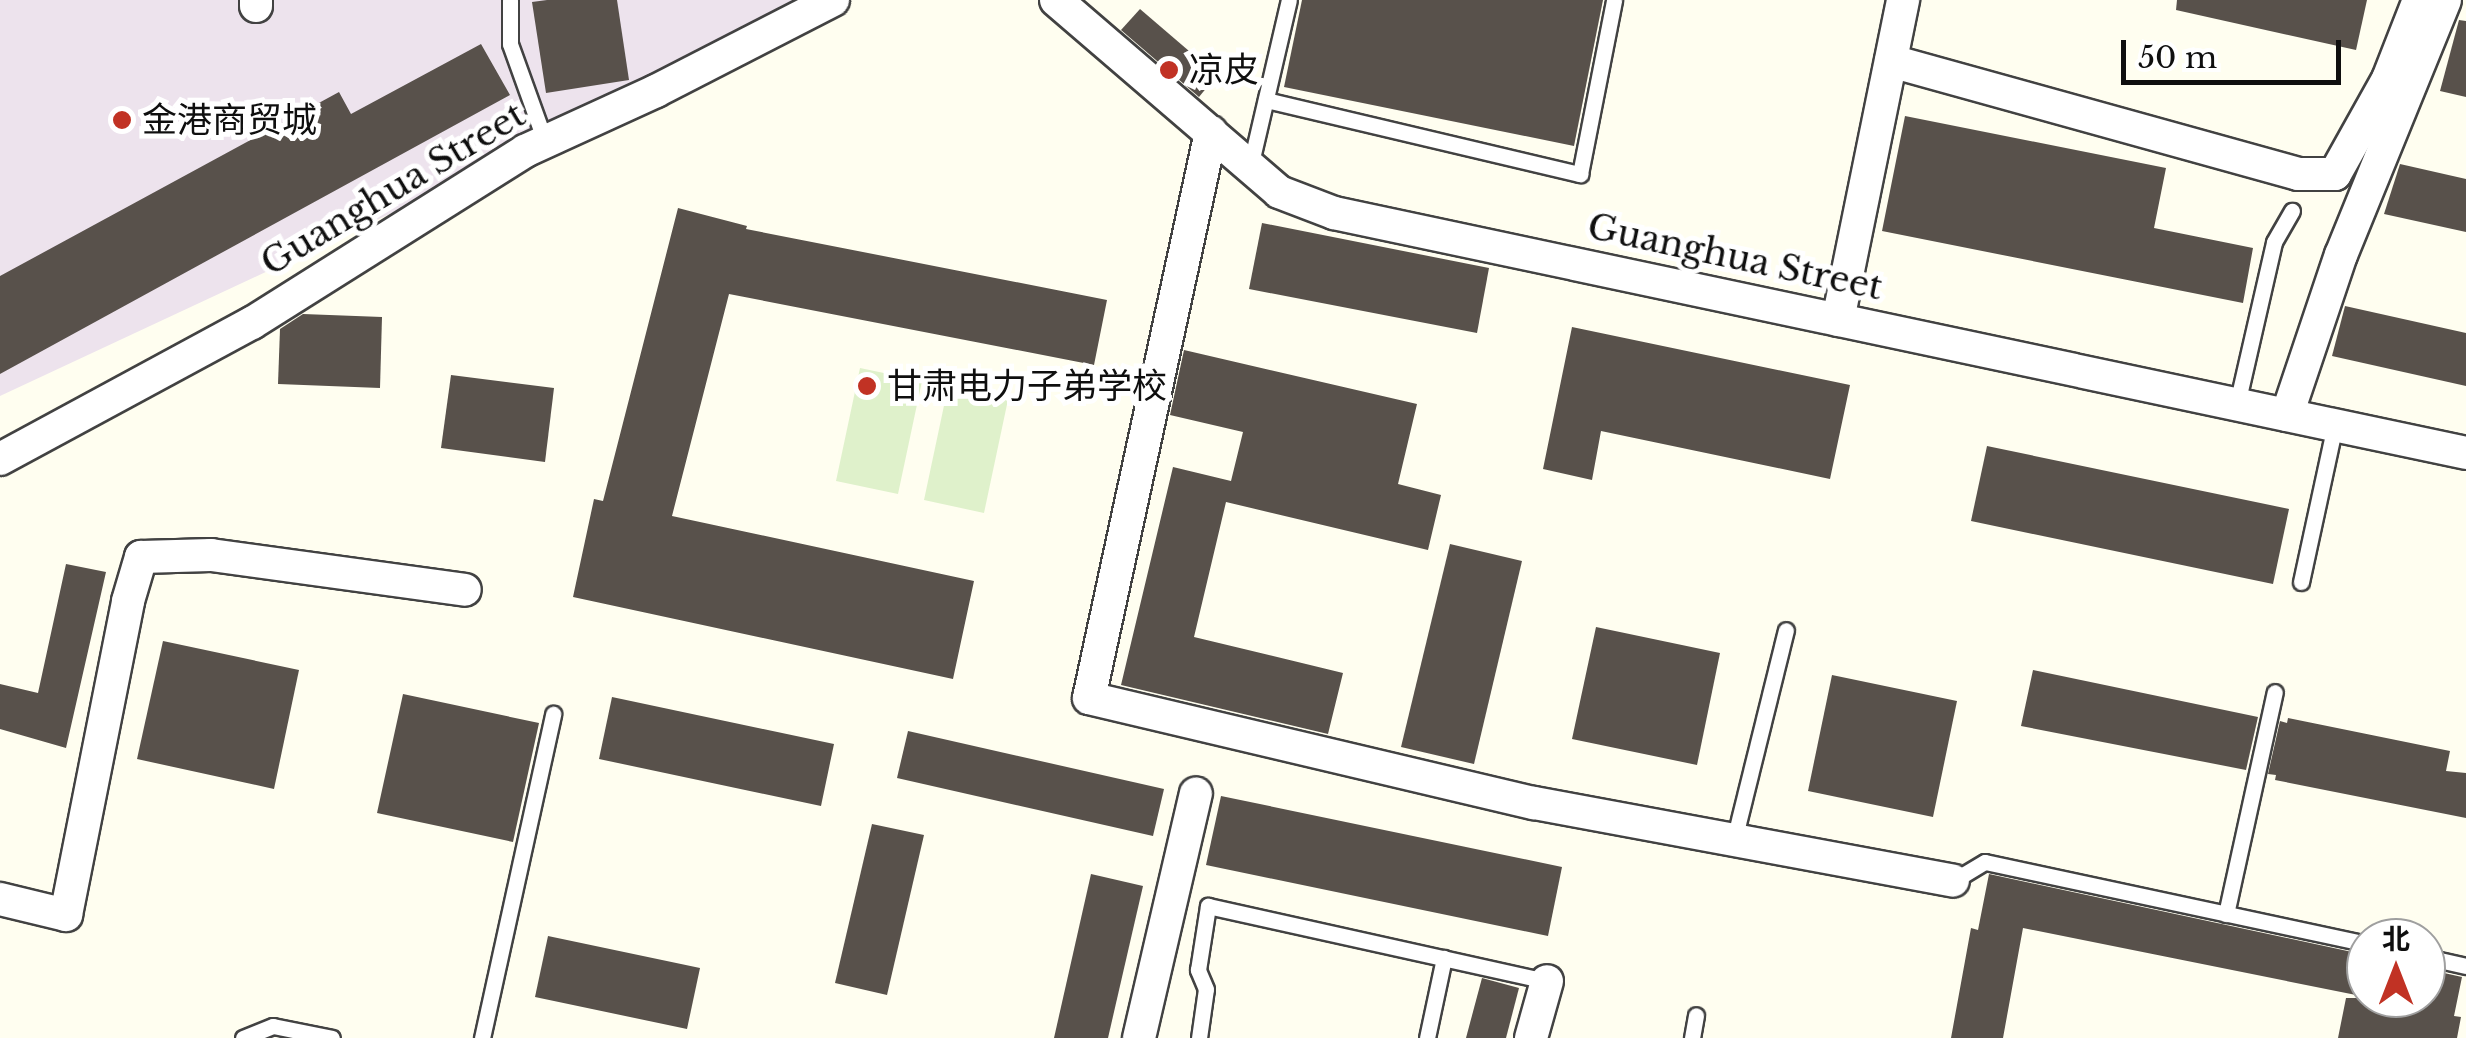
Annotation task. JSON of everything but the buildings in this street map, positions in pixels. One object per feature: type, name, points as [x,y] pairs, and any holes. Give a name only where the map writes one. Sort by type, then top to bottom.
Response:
[{"type":"street","name":"Guanghua Street","points":[[0,458],[252,323],[545,141],[656,91],[833,0]]},
{"type":"street","name":"Guanghua Street","points":[[1056,0],[1279,192],[1334,213],[2466,453]]},
{"type":"street","points":[[1838,320],[1903,0]]},
{"type":"street","points":[[1891,61],[2298,174],[2335,174],[2388,79],[2419,0]]},
{"type":"street","points":[[2288,415],[2342,255],[2445,0]]},
{"type":"street","points":[[1211,132],[1089,698],[1534,804],[1953,881]]},
{"type":"street","points":[[0,899],[66,914],[141,558],[212,555],[465,590]]},
{"type":"street","points":[[1140,1038],[1196,794]]},
{"type":"street","points":[[1531,1038],[1547,980]]},
{"type":"lane","points":[[510,0],[510,44],[545,141]]},
{"type":"lane","points":[[1250,167],[1289,0]]},
{"type":"lane","points":[[1266,100],[1580,174],[1614,0]]},
{"type":"lane","points":[[2237,404],[2274,242],[2292,211]]},
{"type":"lane","points":[[2302,582],[2335,426]]},
{"type":"lane","points":[[1734,840],[1786,630]]},
{"type":"lane","points":[[2226,914],[2275,692]]},
{"type":"lane","points":[[482,1038],[553,714]]},
{"type":"lane","points":[[1953,881],[1985,862],[2346,940]]},
{"type":"lane","points":[[1198,1038],[1206,989],[1198,970],[1208,906],[1547,980]]},
{"type":"lane","points":[[1427,1038],[1444,958]]},
{"type":"lane","points":[[1692,1038],[1696,1015]]},
{"type":"lane","points":[[243,1038],[273,1026],[332,1038]]},
{"type":"shaded area","points":[[0,0],[848,0],[0,396]]},
{"type":"green space","points":[[860,368],[922,381],[898,494],[836,481]]},
{"type":"green space","points":[[949,382],[1009,395],[984,513],[924,500]]},
{"type":"place","name":"凉皮","points":[[1169,70]]},
{"type":"place","name":"金港商贸城","points":[[122,120]]},
{"type":"place","name":"甘肃电力子弟学校","points":[[867,386]]}]
